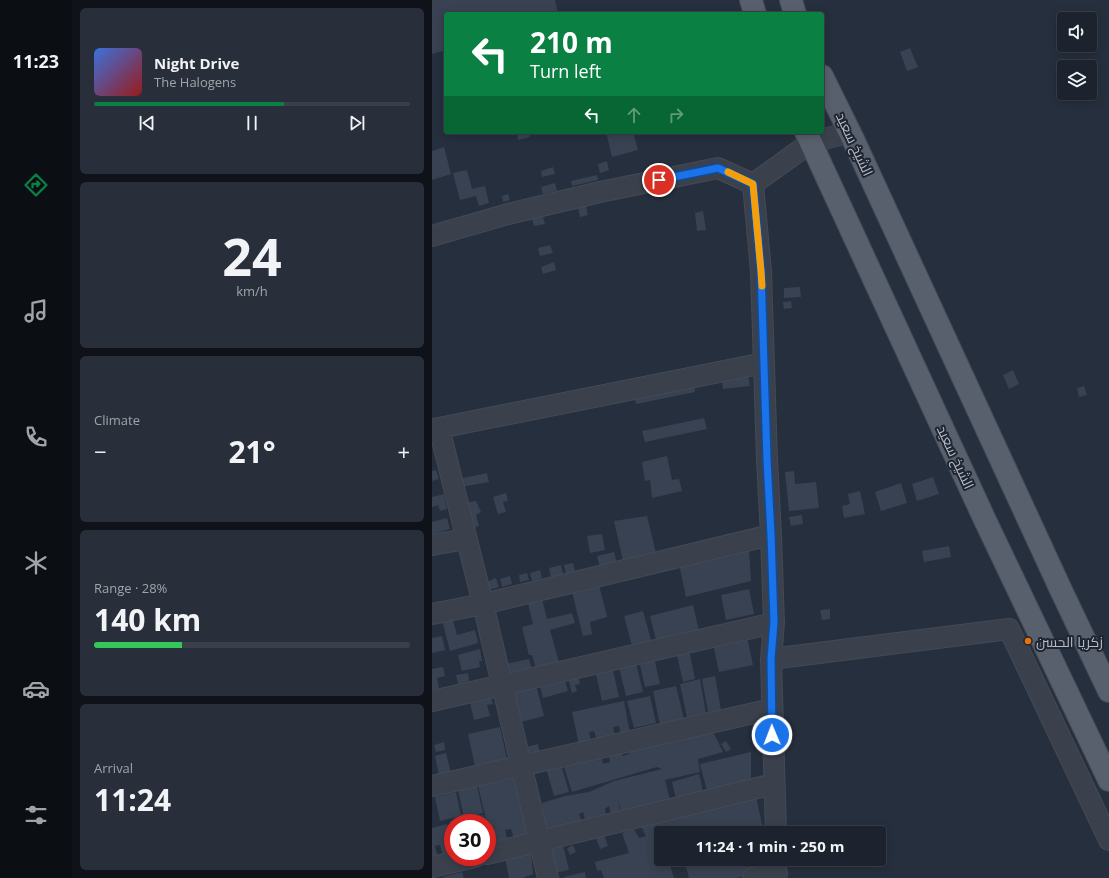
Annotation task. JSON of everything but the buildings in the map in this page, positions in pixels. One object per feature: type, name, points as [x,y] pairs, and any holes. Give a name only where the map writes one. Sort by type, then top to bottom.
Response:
[{"type":"main road","points":[[751,0],[754,12]]},
{"type":"main road","points":[[791,0],[794,12]]},
{"type":"main road","name":"الشيخ سعيد","points":[[824,80],[850,132],[1109,691]]},
{"type":"main road","name":"الشيخ سعيد","points":[[808,137],[984,518],[1109,780]]},
{"type":"street","points":[[753,184],[808,137],[850,132]]},
{"type":"street","points":[[432,236],[508,214],[592,194],[718,168],[753,184]]},
{"type":"street","points":[[753,184],[761,271],[771,535],[774,622],[771,659],[776,826]]},
{"type":"street","points":[[548,878],[483,604],[435,428],[764,363]]},
{"type":"street","points":[[432,614],[483,604],[771,535]]},
{"type":"street","points":[[432,545],[466,538]]},
{"type":"street","points":[[432,701],[774,622]]},
{"type":"street","points":[[771,659],[1009,630],[1109,840]]},
{"type":"street","points":[[432,786],[772,709]]},
{"type":"street","points":[[496,852],[774,784]]},
{"type":"street","points":[[432,867],[444,864]]},
{"type":"street","points":[[753,878],[777,870]]},
{"type":"slow traffic","points":[[728,172],[753,184],[762,286]]},
{"type":"place","name":"زكريا الحسن","points":[[1028,641]]},
{"type":"route","points":[[659,180],[718,168],[753,184],[761,271],[774,622],[771,659],[772,735]]}]
